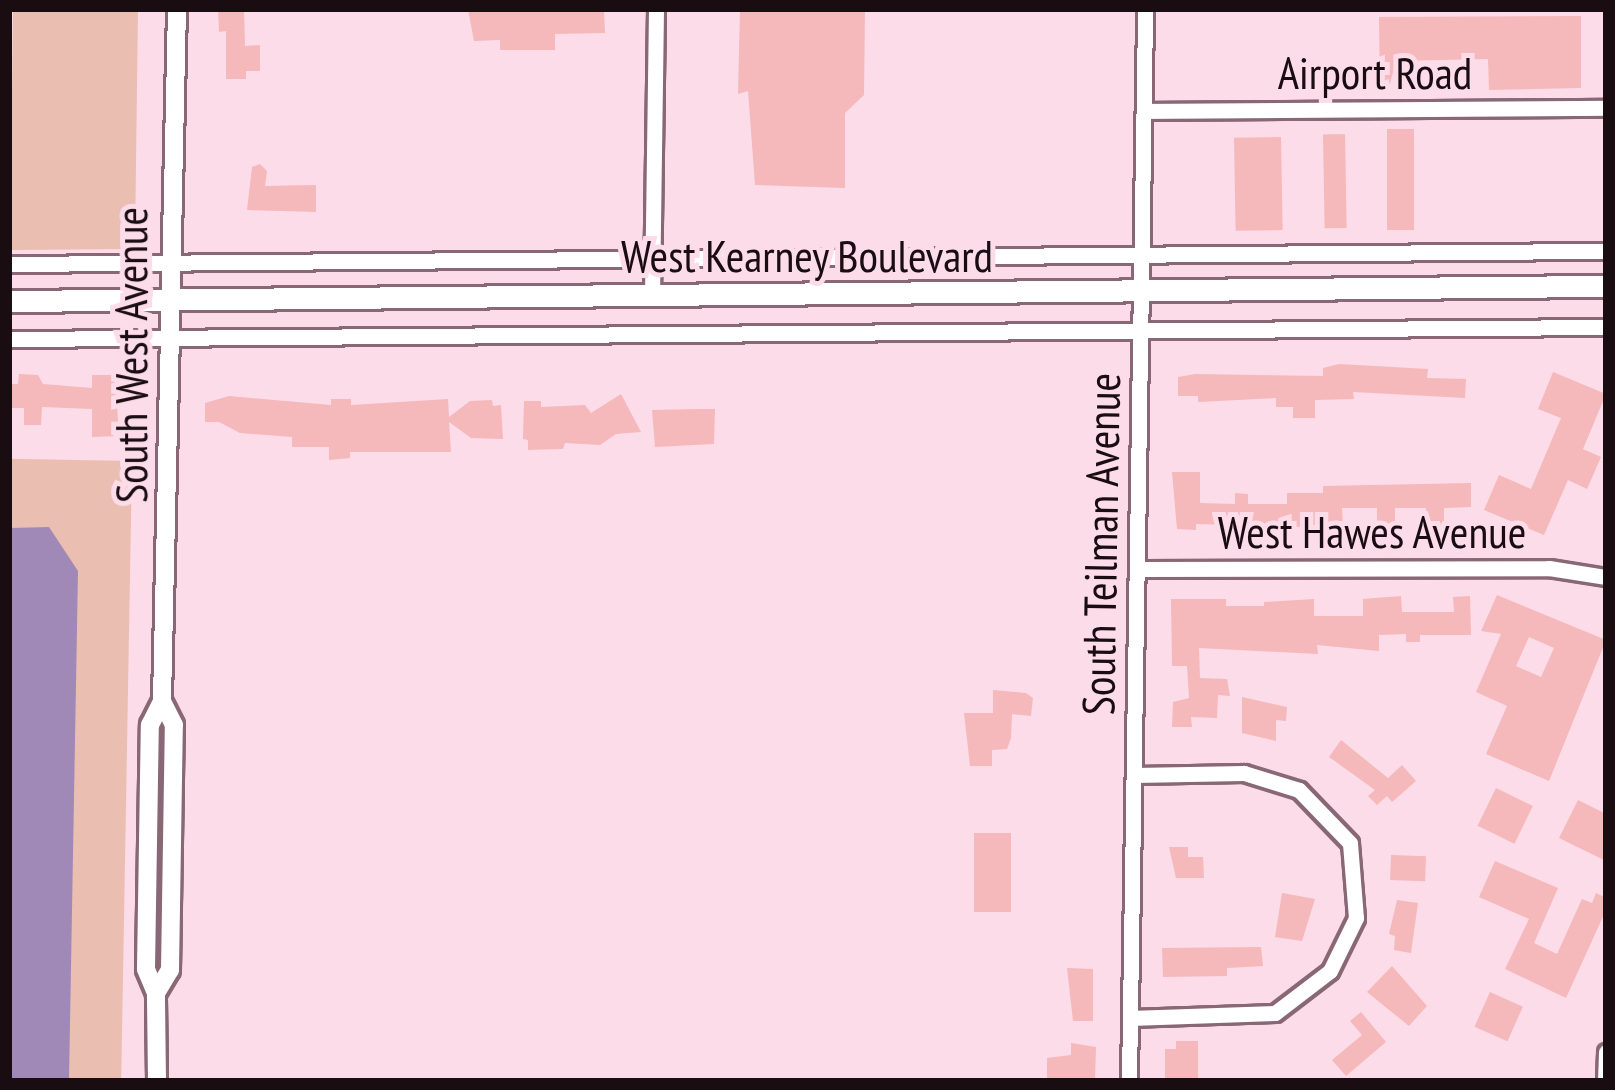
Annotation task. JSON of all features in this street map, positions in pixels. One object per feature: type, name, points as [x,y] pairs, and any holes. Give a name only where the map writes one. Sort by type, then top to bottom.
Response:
[{"type":"main road","name":"West Kearney Boulevard","points":[[9,301],[1606,286]]},
{"type":"street","name":"South West Avenue","points":[[157,1081],[156,993],[146,969],[150,725],[162,701],[177,9]]},
{"type":"street","points":[[652,296],[656,9]]},
{"type":"street","name":"South Teilman Avenue","points":[[1130,1081],[1145,9]]},
{"type":"street","name":"Airport Road","points":[[1144,111],[1606,108]]},
{"type":"street","name":"West Kearney Boulevard","points":[[9,264],[1606,250]]},
{"type":"street","name":"West Kearney Boulevard","points":[[9,339],[1606,327]]},
{"type":"street","name":"West Hawes Avenue","points":[[1137,569],[1549,568],[1606,577]]},
{"type":"street","points":[[1130,1018],[1275,1013],[1330,971],[1356,918],[1350,843],[1299,790],[1244,773],[1134,775]]},
{"type":"street","points":[[1605,1081],[1606,1052]]},
{"type":"shaded area","points":[[13,9],[138,9],[135,243],[128,249],[10,250]]},
{"type":"shaded area","points":[[9,459],[132,461],[121,1081],[9,1079]]},
{"type":"shaded area","points":[[49,527],[78,571],[69,1081],[9,1081],[9,528]]},
{"type":"building","points":[[218,9],[244,9],[245,46],[260,45],[260,71],[246,71],[246,79],[226,79],[226,31],[219,32]]},
{"type":"building","points":[[468,9],[604,9],[605,33],[555,34],[555,50],[500,50],[500,40],[474,41]]},
{"type":"building","points":[[740,9],[865,9],[864,95],[845,113],[845,188],[755,185],[748,91],[738,94]]},
{"type":"building","points":[[1581,16],[1581,88],[1489,90],[1488,59],[1396,61],[1388,91],[1380,90],[1379,17]]},
{"type":"building","points":[[1387,129],[1414,129],[1414,230],[1387,230]]},
{"type":"building","points":[[1323,134],[1345,134],[1347,228],[1325,228]]},
{"type":"building","points":[[1281,137],[1283,230],[1236,231],[1234,138]]},
{"type":"building","points":[[260,164],[267,171],[265,186],[316,185],[316,212],[247,210],[252,167]]},
{"type":"building","points":[[1339,364],[1428,369],[1427,378],[1466,379],[1465,398],[1353,392],[1354,399],[1315,400],[1315,418],[1293,418],[1293,407],[1276,407],[1276,398],[1198,402],[1198,396],[1178,396],[1178,377],[1323,376],[1323,368]]},
{"type":"building","points":[[1553,372],[1606,394],[1583,449],[1601,457],[1587,489],[1568,480],[1544,535],[1484,510],[1499,475],[1531,489],[1561,418],[1538,409]]},
{"type":"building","points":[[19,374],[38,375],[43,384],[92,388],[92,375],[115,375],[119,436],[92,437],[92,409],[42,407],[41,425],[24,425],[24,408],[9,408],[9,384],[18,384]]},
{"type":"building","points":[[621,394],[641,432],[616,434],[600,445],[565,443],[563,449],[528,450],[528,440],[523,439],[524,401],[541,401],[541,407],[585,405],[591,413]]},
{"type":"building","points":[[229,396],[331,405],[331,399],[351,399],[351,405],[448,399],[449,417],[470,401],[492,400],[493,406],[501,405],[503,439],[471,438],[449,422],[451,452],[350,452],[350,458],[329,460],[329,447],[292,447],[292,437],[240,433],[219,422],[205,422],[205,403]]},
{"type":"building","points":[[715,409],[714,444],[655,447],[652,410]]},
{"type":"building","points":[[1172,472],[1200,472],[1200,503],[1235,504],[1235,493],[1248,494],[1248,504],[1287,504],[1287,493],[1323,493],[1323,486],[1471,483],[1471,507],[1444,508],[1444,525],[1426,525],[1426,508],[1395,508],[1395,527],[1377,526],[1377,508],[1342,508],[1343,528],[1196,524],[1196,530],[1177,529]]},
{"type":"building","points":[[1497,595],[1606,640],[1549,781],[1486,754],[1507,706],[1476,692],[1501,634],[1481,631]],"holes":[[[1529,637],[1554,648],[1541,677],[1516,666]]]},
{"type":"building","points":[[1401,596],[1402,612],[1454,612],[1453,597],[1470,596],[1471,635],[1420,635],[1420,642],[1406,642],[1406,634],[1379,635],[1379,651],[1317,645],[1318,654],[1199,648],[1200,678],[1227,679],[1230,696],[1218,695],[1217,718],[1191,717],[1192,727],[1172,727],[1173,702],[1189,698],[1187,666],[1172,666],[1171,599],[1226,599],[1226,606],[1264,606],[1264,602],[1314,599],[1314,616],[1363,616],[1363,599]]},
{"type":"building","points":[[993,690],[1026,693],[1033,698],[1031,716],[1012,714],[1007,749],[992,750],[992,766],[970,766],[964,713],[993,713]]},
{"type":"building","points":[[1242,697],[1287,707],[1286,721],[1276,720],[1276,741],[1242,733]]},
{"type":"building","points":[[1341,740],[1388,778],[1402,765],[1416,781],[1392,802],[1387,796],[1377,805],[1368,796],[1375,790],[1329,757]]},
{"type":"building","points":[[1496,788],[1533,806],[1514,844],[1478,826]]},
{"type":"building","points":[[1578,800],[1606,814],[1606,861],[1559,838]]},
{"type":"building","points":[[974,833],[1011,833],[1011,912],[974,912]]},
{"type":"building","points":[[1169,847],[1188,847],[1188,857],[1203,857],[1204,878],[1176,878]]},
{"type":"building","points":[[1391,855],[1426,856],[1425,881],[1390,880]]},
{"type":"building","points":[[1495,861],[1558,888],[1534,943],[1557,954],[1582,899],[1592,903],[1596,893],[1606,898],[1606,910],[1566,998],[1505,969],[1529,919],[1479,897]]},
{"type":"building","points":[[1282,893],[1315,899],[1302,941],[1275,937]]},
{"type":"building","points":[[1397,900],[1418,903],[1411,953],[1394,950],[1395,936],[1389,934]]},
{"type":"building","points":[[1261,947],[1263,966],[1227,968],[1227,976],[1163,977],[1162,948]]},
{"type":"building","points":[[1392,966],[1427,1006],[1409,1026],[1367,992]]},
{"type":"building","points":[[1067,968],[1093,969],[1093,1021],[1073,1021]]},
{"type":"building","points":[[1490,992],[1523,1007],[1507,1041],[1475,1027]]},
{"type":"building","points":[[1361,1012],[1386,1042],[1346,1076],[1332,1060],[1362,1035],[1350,1021]]},
{"type":"building","points":[[1176,1041],[1198,1041],[1198,1081],[1165,1081],[1165,1049],[1176,1049]]},
{"type":"building","points":[[1071,1043],[1096,1047],[1095,1081],[1047,1081],[1047,1058],[1071,1055]]}]
